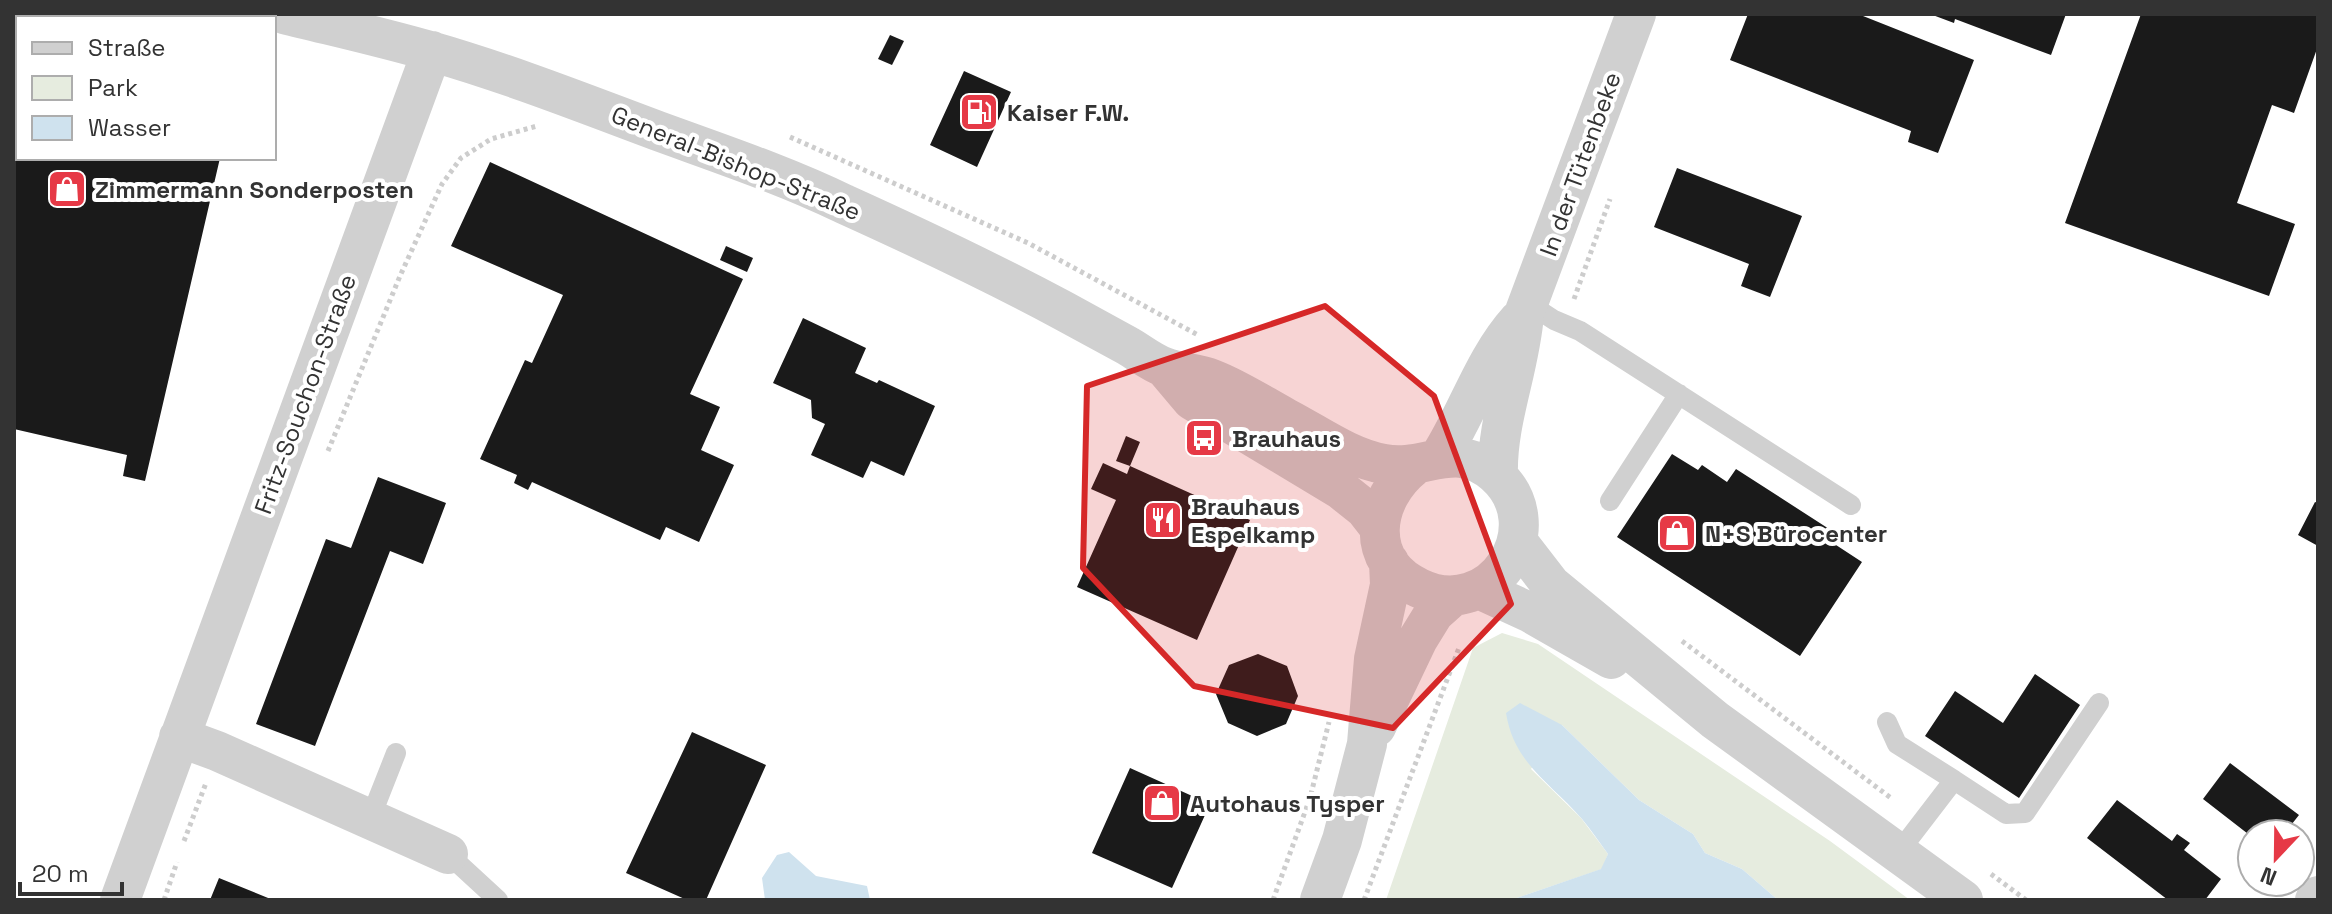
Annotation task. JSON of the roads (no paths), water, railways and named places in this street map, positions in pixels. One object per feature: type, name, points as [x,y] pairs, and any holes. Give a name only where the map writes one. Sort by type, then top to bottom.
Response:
[{"type":"street","name":"In der Tütenbeke","points":[[1498,476],[1497,450],[1522,347],[1526,308],[1636,14]]},
{"type":"street","name":"General-Bishop-Straße","points":[[297,16],[432,51],[781,176],[1010,284],[1165,368],[1211,378],[1355,455],[1384,464],[1426,462]]},
{"type":"street","name":"Fritz-Souchon-Straße","points":[[120,900],[432,51]]},
{"type":"street","name":"In der Tütenbeke","points":[[1426,462],[1454,434],[1503,338],[1526,308]]},
{"type":"street","name":"General-Bishop-Straße","points":[[1165,368],[1192,400],[1340,489],[1365,509],[1384,544]]},
{"type":"street","points":[[1320,900],[1342,840],[1367,744],[1374,659],[1390,585],[1381,508],[1400,477],[1426,462],[1467,459],[1498,476],[1509,490],[1519,523],[1512,557],[1502,572],[1434,613],[1418,639],[1367,744]]},
{"type":"street","points":[[1517,541],[1551,585],[1715,720],[1898,853],[1977,886]]},
{"type":"street","points":[[1384,544],[1401,576],[1416,588],[1434,594],[1466,593],[1529,612],[1715,720]]},
{"type":"street","points":[[179,737],[448,854]]},
{"type":"lane","points":[[1526,308],[1580,331],[1851,505]]},
{"type":"lane","points":[[1610,501],[1679,394]]},
{"type":"lane","points":[[1887,722],[1897,744],[2006,814],[2025,813],[2099,703]]},
{"type":"lane","points":[[370,819],[396,753]]},
{"type":"lane","points":[[1898,853],[1954,780]]},
{"type":"lane","points":[[448,854],[498,900]]},
{"type":"water","points":[[1520,703],[1562,725],[1639,800],[1693,834],[1705,853],[1742,869],[1778,900],[1511,900],[1601,869],[1608,854],[1582,819],[1535,772],[1517,746],[1506,713]]},
{"type":"water","points":[[789,852],[816,876],[867,886],[870,900],[765,900],[762,878],[777,855]]},
{"type":"place","name":"Kaiser F.W.","points":[[979,112]]},
{"type":"place","name":"Zimmermann Sonderposten","points":[[67,189]]},
{"type":"place","name":"Brauhaus","points":[[1204,438]]},
{"type":"place","name":"Brauhaus Espelkamp","points":[[1163,520]]},
{"type":"place","name":"N+S Bürocenter","points":[[1677,533]]},
{"type":"place","name":"Autohaus Tysper","points":[[1162,803]]}]
